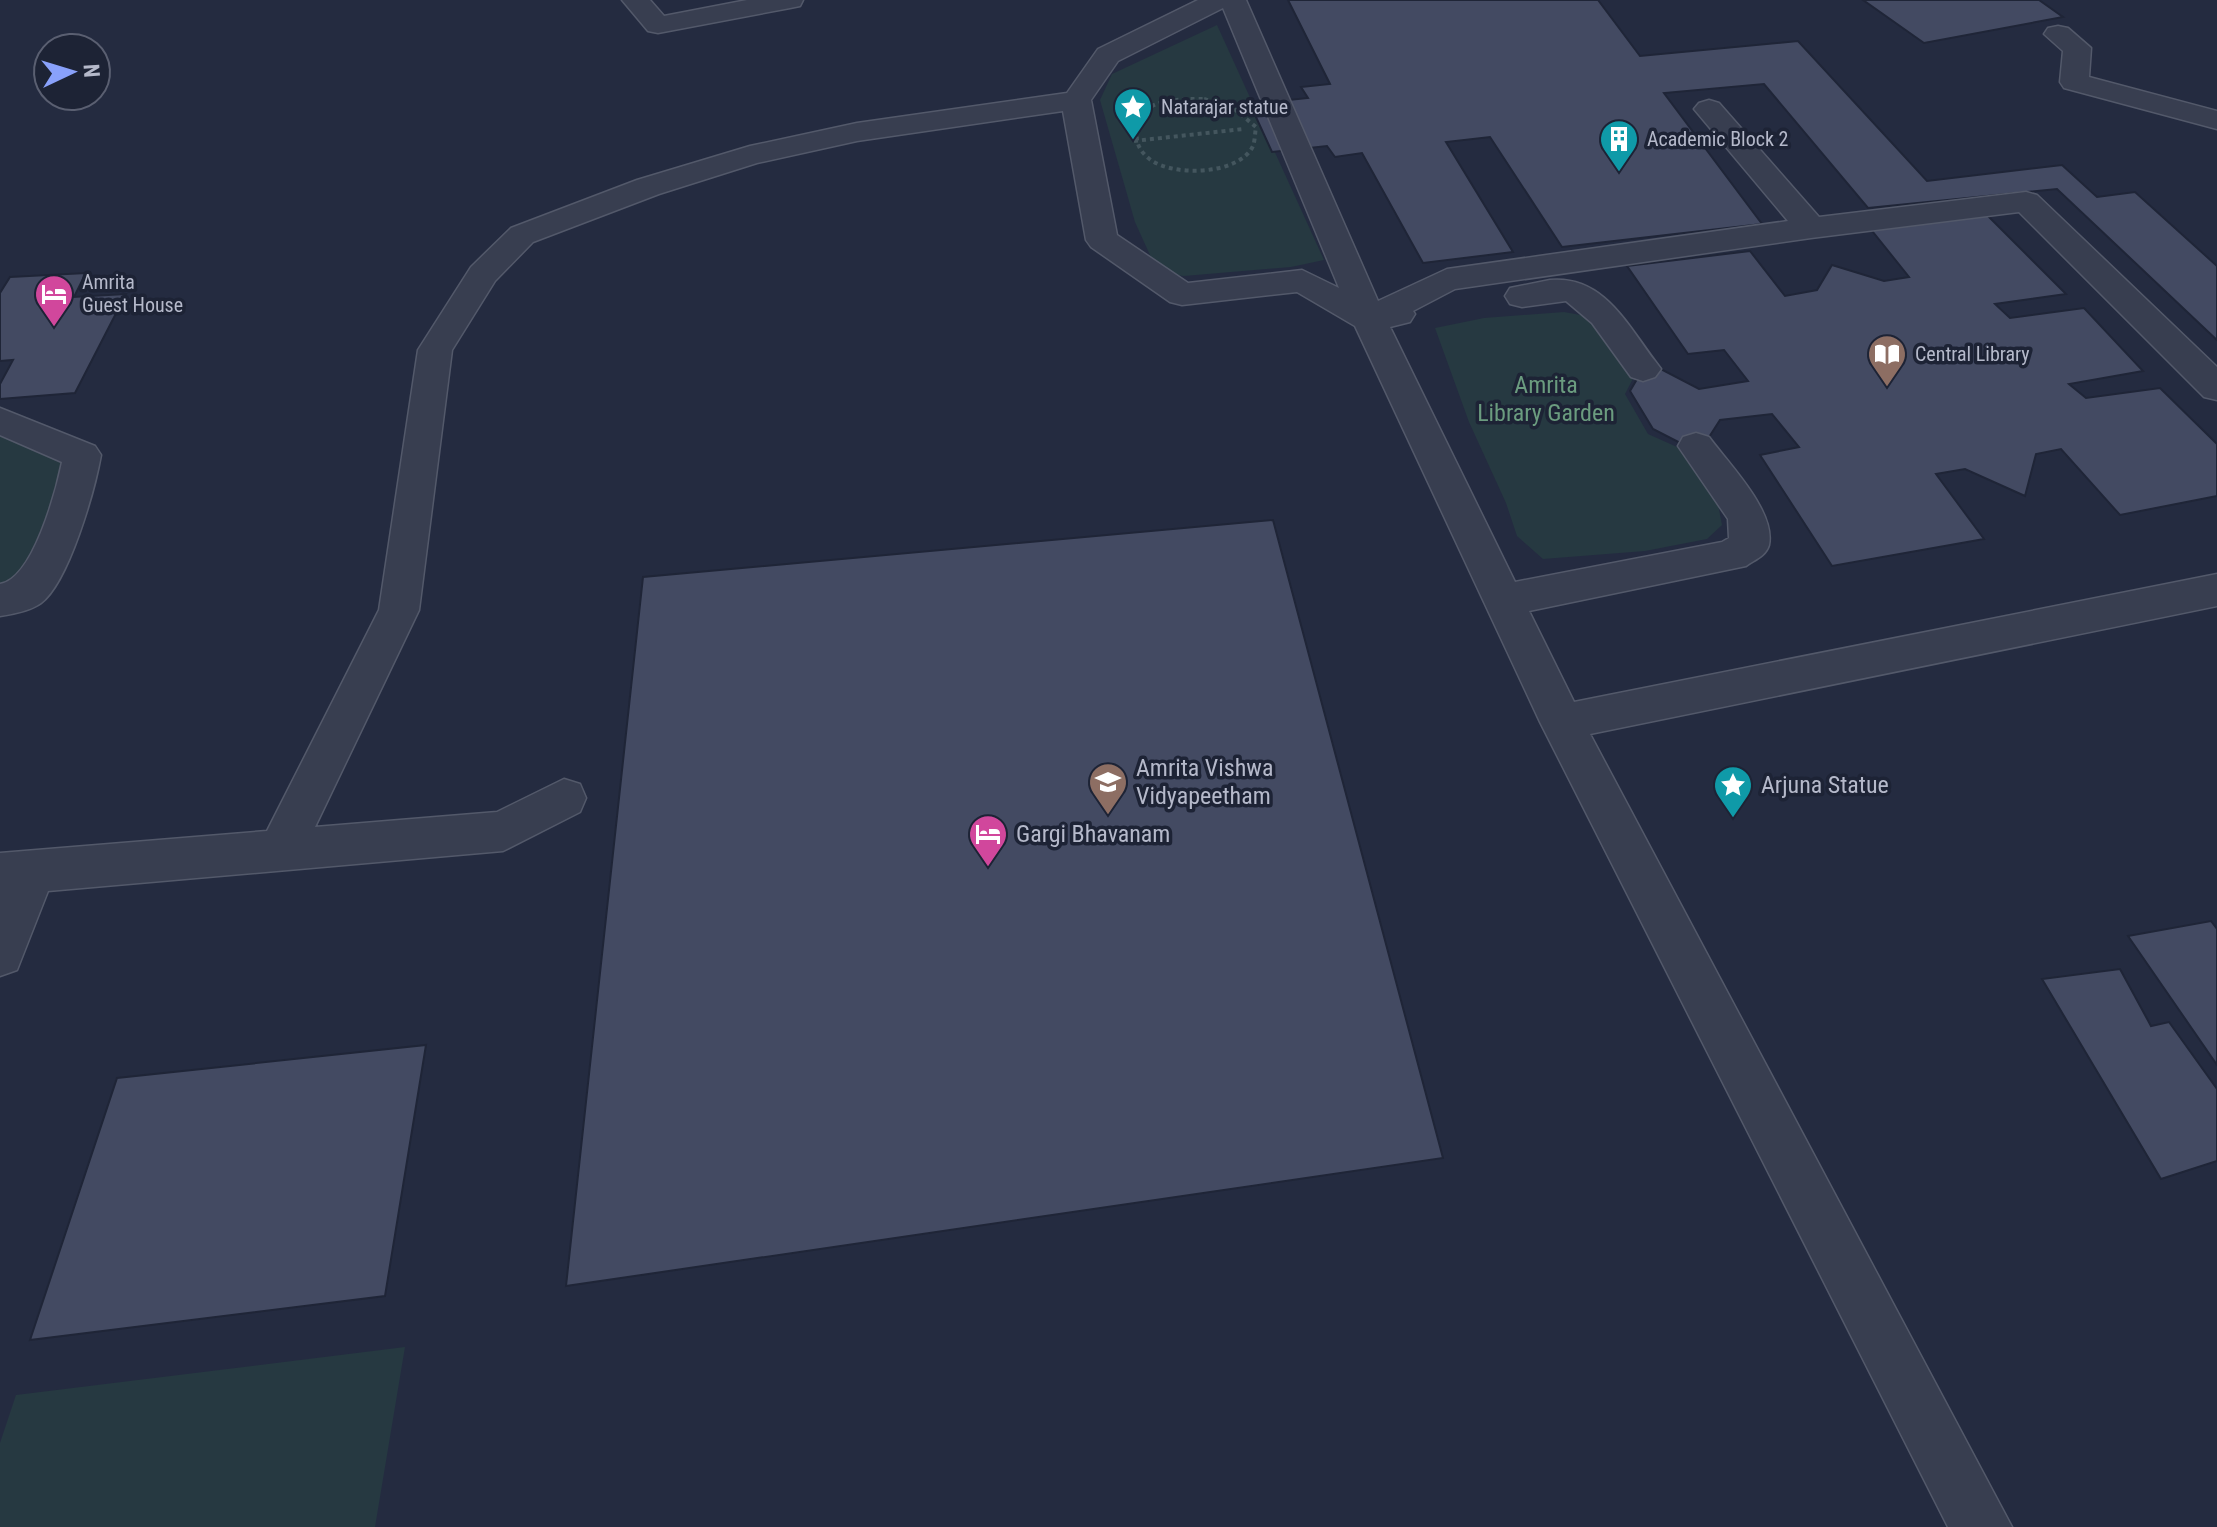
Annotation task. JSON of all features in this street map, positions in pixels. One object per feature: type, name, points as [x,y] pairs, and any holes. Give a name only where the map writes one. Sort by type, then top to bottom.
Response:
[{"type":"street","points":[[635,0],[658,25],[790,0]]},
{"type":"street","points":[[1219,0],[1108,55],[1076,100],[1102,240],[1182,294],[1302,281],[1369,319],[1563,290],[1583,297],[1643,369]]},
{"type":"street","points":[[1233,0],[1369,319],[1562,722],[1981,1527]]},
{"type":"street","points":[[2058,34],[2077,48],[2074,82],[2217,120]]},
{"type":"street","points":[[281,850],[399,610],[435,350],[483,274],[522,235],[648,187],[750,155],[857,132],[1076,100]]},
{"type":"street","points":[[1709,109],[1811,228]]},
{"type":"street","points":[[1369,319],[1447,280],[1811,228],[2026,202],[2217,388]]},
{"type":"street","points":[[0,421],[82,455],[72,496],[39,579],[28,592],[0,600]]},
{"type":"street","points":[[1503,600],[1732,555],[1749,545],[1747,517],[1696,446]]},
{"type":"street","points":[[1562,722],[2217,590]]},
{"type":"street","points":[[0,954],[16,873],[503,831],[564,798]]},
{"type":"path","points":[[1204,99],[1232,107],[1256,127],[1258,135],[1251,153],[1231,165],[1199,171],[1155,165],[1133,141],[1138,116],[1147,109],[1174,101],[1204,99]]},
{"type":"path","points":[[1085,147],[1256,127]]},
{"type":"green space","points":[[1217,25],[1324,260],[1291,267],[1184,276],[1171,274],[1154,264],[1135,222],[1100,100],[1112,74]]},
{"type":"green space","name":"Amrita Library Garden","points":[[1564,312],[1586,316],[1637,371],[1625,394],[1648,434],[1686,451],[1718,504],[1722,525],[1707,539],[1645,551],[1543,559],[1517,536],[1506,503],[1469,422],[1435,328],[1484,318]]},
{"type":"green space","points":[[0,434],[61,461],[52,501],[31,551],[19,573],[0,590]]},
{"type":"green space","points":[[405,1347],[375,1527],[0,1527],[0,1443],[16,1395]]},
{"type":"building","name":"Academic Block 2","points":[[1288,0],[1598,0],[1640,56],[1798,41],[1927,181],[2062,165],[2097,197],[2135,192],[2217,266],[2217,340],[2057,189],[1868,208],[1764,84],[1664,93],[1762,224],[1562,247],[1490,137],[1446,142],[1513,252],[1423,263],[1362,153],[1335,157],[1327,146],[1272,152],[1250,104],[1308,98],[1301,87],[1330,84]]},
{"type":"building","points":[[1863,0],[2039,0],[2063,17],[1924,43]]},
{"type":"building","name":"Central Library","points":[[1983,211],[2066,294],[1995,304],[2010,318],[2084,308],[2143,371],[2069,384],[2086,398],[2160,388],[2217,444],[2217,496],[2120,515],[2061,449],[2036,454],[2025,496],[1965,469],[1936,474],[1984,539],[1832,566],[1760,455],[1799,447],[1772,414],[1720,420],[1704,445],[1688,447],[1653,429],[1630,391],[1643,369],[1657,367],[1699,389],[1748,381],[1724,350],[1688,354],[1627,266],[1750,251],[1785,296],[1817,290],[1832,265],[1884,281],[1909,277],[1869,227]]},
{"type":"building","name":"Amrita Guest House","points":[[86,273],[74,297],[126,294],[75,393],[0,399],[0,384],[13,360],[0,361],[0,293],[10,277]]},
{"type":"building","name":"Gargi Bhavanam","points":[[1273,520],[1443,1158],[566,1286],[643,577]]},
{"type":"building","points":[[2211,921],[2217,929],[2217,1065],[2128,936]]},
{"type":"building","points":[[2120,969],[2151,1026],[2169,1022],[2217,1089],[2217,1161],[2161,1179],[2042,979]]},
{"type":"building","points":[[426,1045],[385,1296],[30,1340],[117,1078]]},
{"type":"place","name":"Natarajar statue","points":[[1133,141]]},
{"type":"place","name":"Academic Block 2","points":[[1619,173]]},
{"type":"place","name":"Amrita Guest House","points":[[54,328]]},
{"type":"place","name":"Central Library","points":[[1887,388]]},
{"type":"place","name":"Amrita Vishwa Vidyapeetham","points":[[1108,816]]},
{"type":"place","name":"Arjuna Statue","points":[[1733,819]]},
{"type":"place","name":"Gargi Bhavanam","points":[[988,868]]}]
